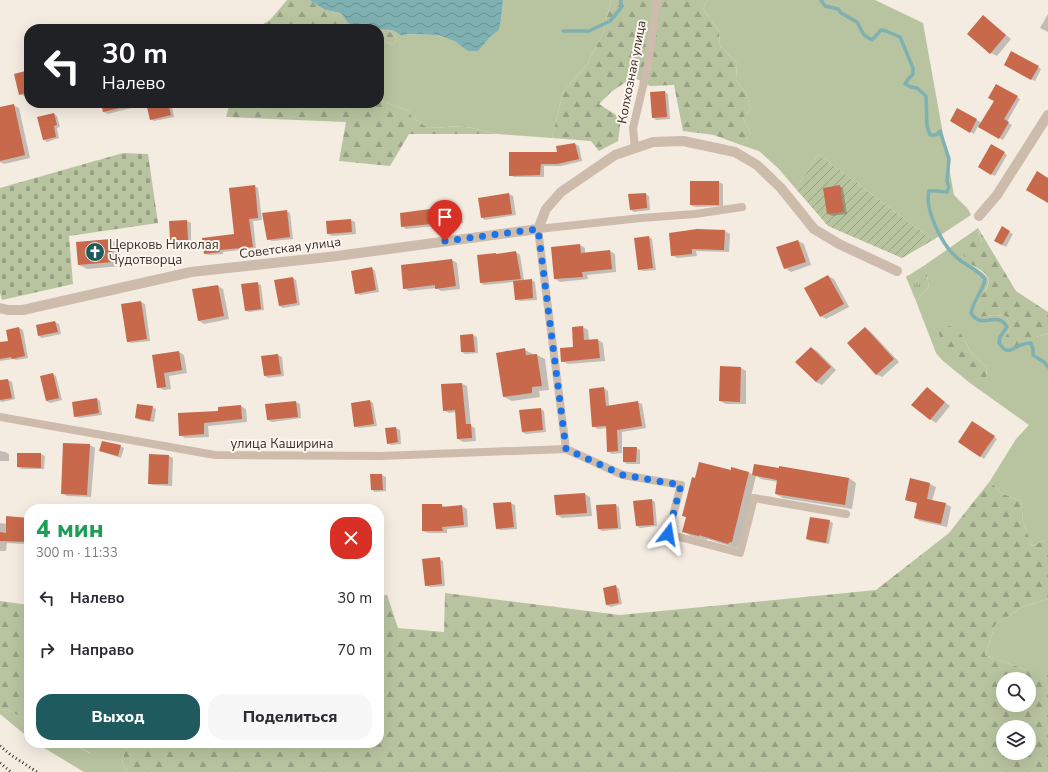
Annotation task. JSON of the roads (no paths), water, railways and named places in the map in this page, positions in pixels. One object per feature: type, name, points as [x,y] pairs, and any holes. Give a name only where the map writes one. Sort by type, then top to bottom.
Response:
[{"type":"street","name":"Колхозная улица","points":[[635,148],[633,128],[648,65],[657,0]]},
{"type":"street","points":[[979,216],[997,195],[1048,115]]},
{"type":"street","points":[[846,514],[754,498],[740,553],[668,534],[681,485],[623,475],[566,449],[538,229],[546,209],[561,192],[615,155],[653,142],[683,141],[735,152],[757,165],[781,188],[814,229],[839,244],[897,271]]},
{"type":"street","points":[[538,229],[695,214],[742,207]]},
{"type":"street","name":"Советская улица","points":[[0,308],[8,310],[24,310],[191,272],[337,256],[538,229]]},
{"type":"street","name":"улица Каширина","points":[[0,416],[215,455],[382,456],[566,449]]},
{"type":"water","points":[[309,0],[503,0],[499,30],[490,37],[478,51],[468,51],[456,42],[439,35],[407,34],[402,36],[392,30],[384,30],[384,24],[350,24],[341,13],[325,10]]},
{"type":"waterway","points":[[563,31],[589,31],[610,21],[621,8],[621,0]]},
{"type":"waterway","points":[[821,0],[825,6],[838,9],[841,13],[857,22],[864,35],[872,40],[881,30],[900,37],[913,68],[913,74],[905,84],[917,88],[926,96],[927,126],[930,135],[936,135],[940,131],[949,159],[947,181],[949,187],[947,192],[929,191],[929,207],[935,226],[955,256],[979,272],[985,279],[971,313],[975,318],[980,320],[985,321],[994,319],[1003,322],[1007,327],[1000,337],[999,343],[1002,347],[1010,350],[1024,344],[1031,343],[1033,355],[1044,362],[1048,367]]},
{"type":"railway","points":[[0,746],[37,772]]},
{"type":"railway","points":[[0,763],[11,772]]},
{"type":"place","name":"Церковь Николая Чудотворца","points":[[95,252]]}]
